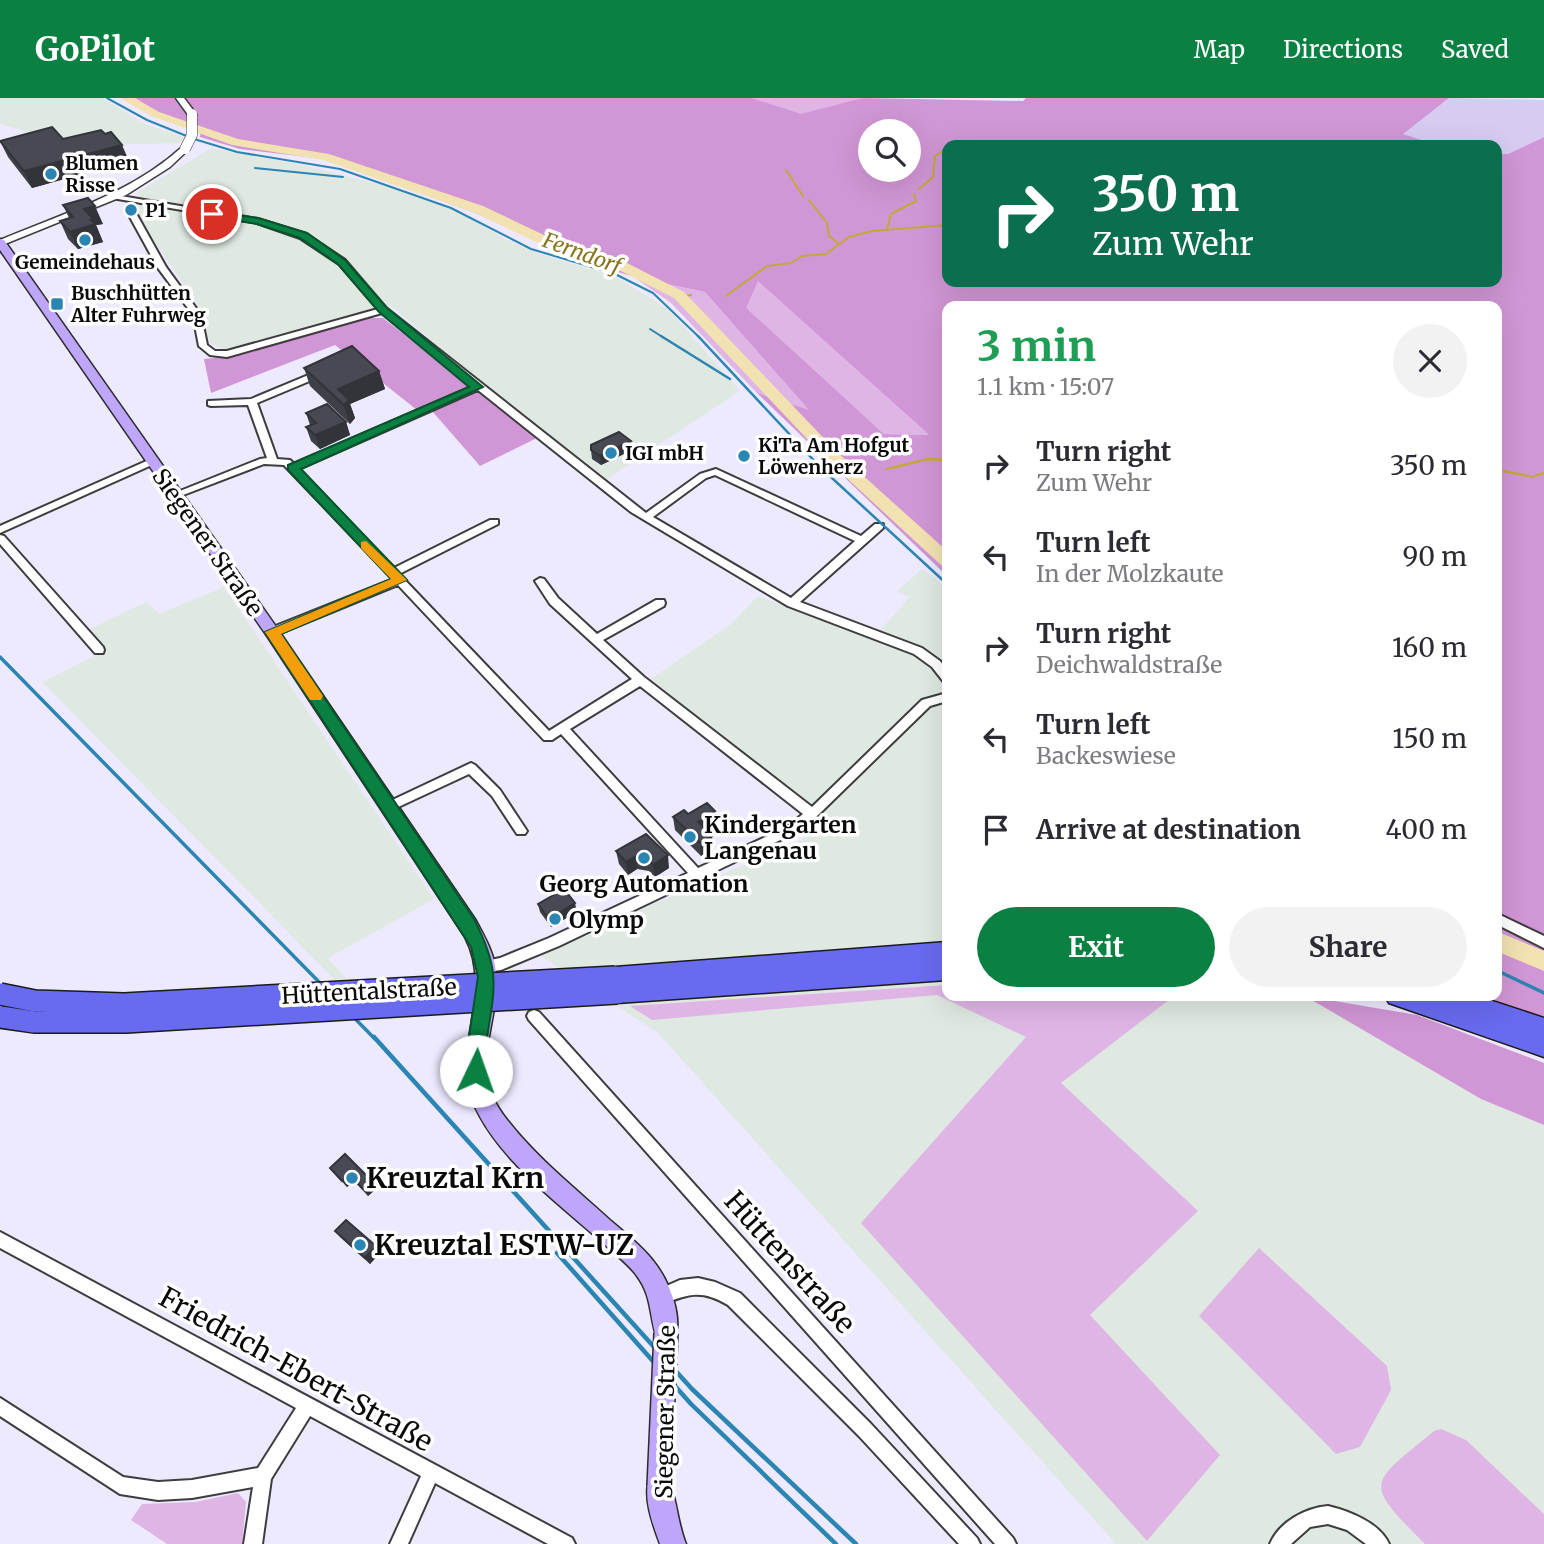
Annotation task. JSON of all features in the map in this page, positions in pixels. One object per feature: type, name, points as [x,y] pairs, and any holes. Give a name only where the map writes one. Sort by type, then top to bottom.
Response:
[{"type":"highway","name":"Hüttentalstraße","points":[[0,1017],[34,1022],[126,1023],[616,985],[942,952]]},
{"type":"highway","name":"Hüttentalstraße","points":[[0,994],[35,1000],[124,1004],[942,970]]},
{"type":"highway","points":[[1412,1001],[1544,1046]]},
{"type":"highway","points":[[1462,1001],[1544,1029]]},
{"type":"main road","name":"Siegener Straße","points":[[0,243],[272,632],[468,925],[485,966],[486,989],[475,1057],[477,1085],[484,1107],[516,1147],[646,1269],[661,1297],[666,1315],[666,1333],[659,1486],[666,1527],[673,1544]]},
{"type":"street","points":[[0,243],[112,196],[155,174],[185,149],[192,135],[192,114],[180,98]]},
{"type":"street","points":[[112,196],[258,221],[303,236],[342,262],[383,310],[477,387],[646,517],[792,603],[918,651],[942,672]]},
{"type":"street","points":[[134,217],[162,268],[197,315],[203,346],[213,354],[227,354],[383,310]]},
{"type":"street","points":[[211,403],[252,402],[332,368]]},
{"type":"street","points":[[293,468],[477,387]]},
{"type":"street","points":[[252,402],[272,459]]},
{"type":"street","points":[[175,495],[272,459],[283,461],[293,468],[548,737],[640,680]]},
{"type":"street","points":[[0,530],[151,462]]},
{"type":"street","points":[[646,517],[703,476],[716,472],[863,541]]},
{"type":"street","points":[[272,632],[396,576],[494,522]]},
{"type":"street","points":[[792,603],[879,526]]},
{"type":"street","points":[[0,538],[99,650]]},
{"type":"street","points":[[540,581],[554,601],[640,680],[812,814]]},
{"type":"street","points":[[596,639],[660,603]]},
{"type":"street","points":[[485,966],[501,964],[554,942],[789,831],[812,814],[917,710],[926,703],[942,699]]},
{"type":"street","points":[[563,729],[697,875]]},
{"type":"street","points":[[390,806],[471,768],[496,793],[520,831]]},
{"type":"street","points":[[1502,921],[1544,942]]},
{"type":"street","name":"Hüttenstraße","points":[[534,1016],[1007,1544]]},
{"type":"street","name":"Friedrich-Ebert-Straße","points":[[0,1240],[566,1544]]},
{"type":"street","points":[[661,1297],[676,1288],[694,1284],[716,1287],[734,1299],[865,1430],[971,1544]]},
{"type":"street","points":[[253,1544],[263,1476],[308,1404]]},
{"type":"street","points":[[0,1406],[120,1485],[158,1491],[192,1489],[263,1476]]},
{"type":"street","points":[[399,1544],[431,1473]]},
{"type":"street","points":[[1279,1544],[1302,1520],[1328,1513],[1358,1527],[1380,1544]]},
{"type":"shaded area","points":[[0,98],[102,98],[145,124],[186,138],[183,143],[96,145],[46,137],[0,124]]},
{"type":"shaded area","points":[[135,98],[752,98],[801,114],[862,98],[1023,101],[1026,98],[1449,98],[1403,134],[1422,140],[942,140],[942,287],[1502,287],[1502,154],[1508,154],[1544,137],[1544,1020],[1496,1001],[1502,1001],[1502,301],[942,301],[942,571],[757,393],[809,410],[705,292],[634,277],[574,258],[473,212],[324,159],[240,149],[200,137],[201,128],[158,112]],"holes":[[[758,281],[928,435],[884,434],[746,308]]]},
{"type":"shaded area","points":[[752,98],[862,98],[801,115]]},
{"type":"shaded area","points":[[1449,98],[1544,100],[1544,137],[1508,154],[1502,154],[1502,140],[1421,140],[1402,134]]},
{"type":"shaded area","points":[[212,148],[307,166],[405,191],[463,214],[505,239],[539,254],[613,275],[668,309],[740,391],[604,481],[544,435],[390,305],[228,351],[209,343],[204,314],[139,219],[138,192]]},
{"type":"shaded area","points":[[634,277],[705,292],[810,411],[757,393],[671,303]]},
{"type":"shaded area","points":[[758,280],[929,435],[884,434],[745,308]]},
{"type":"shaded area","points":[[367,318],[383,318],[537,438],[480,466],[432,411],[422,414],[335,345],[211,393],[204,359],[233,356]]},
{"type":"shaded area","points":[[922,569],[942,584],[942,1001],[1314,1001],[1481,1099],[1544,1125],[1544,1544],[1116,1544],[658,1033],[538,954],[803,839],[809,810],[651,679],[731,624],[758,596],[872,639],[910,597],[897,591]]},
{"type":"shaded area","points":[[224,587],[434,899],[328,958],[346,978],[338,983],[42,682],[107,650],[88,630],[146,602],[159,614]]},
{"type":"shaded area","points":[[942,985],[942,997],[937,995],[652,1020],[630,1006]]},
{"type":"shaded area","points":[[950,1001],[1168,1001],[1061,1083],[1198,1211],[1090,1315],[1220,1455],[1147,1541],[861,1223],[1026,1037]]},
{"type":"shaded area","points":[[1314,1001],[1334,1001],[1417,1015],[1544,1063],[1544,1125],[1481,1099]]},
{"type":"shaded area","points":[[1259,1248],[1387,1366],[1391,1390],[1360,1447],[1336,1454],[1199,1316]]},
{"type":"shaded area","points":[[1441,1429],[1466,1440],[1544,1514],[1544,1544],[1425,1544],[1405,1523],[1383,1495],[1382,1484],[1386,1474],[1396,1463],[1434,1431]]},
{"type":"shaded area","points":[[238,1493],[246,1502],[242,1544],[167,1544],[131,1520],[142,1504],[195,1502]]},
{"type":"building","points":[[52,127],[63,139],[101,130],[105,134],[111,132],[122,145],[24,171],[0,141]]},
{"type":"building","points":[[88,198],[95,206],[84,209],[95,224],[70,232],[60,221],[73,217],[63,205]]},
{"type":"building","points":[[352,346],[379,371],[338,389],[349,400],[344,405],[304,368]]},
{"type":"building","points":[[327,404],[346,422],[315,435],[306,427],[316,423],[306,413]]},
{"type":"building","points":[[619,432],[631,441],[600,456],[591,450],[591,445]]},
{"type":"building","points":[[707,803],[715,811],[698,822],[712,836],[700,843],[673,817],[684,810],[688,814]]},
{"type":"building","points":[[646,834],[668,855],[653,865],[648,858],[636,856],[626,862],[616,851]]},
{"type":"building","points":[[564,889],[575,903],[549,919],[538,904]]},
{"type":"building","name":"Kreuztal Krn","points":[[345,1154],[372,1181],[363,1189],[349,1174],[342,1181],[330,1168]]},
{"type":"building","name":"Kreuztal ESTW-UZ","points":[[346,1220],[376,1246],[365,1258],[335,1231]]},
{"type":"waterway","name":"Ferndorf","points":[[126,98],[155,114],[236,142],[325,157],[478,209],[560,248],[612,261],[679,295],[832,456],[942,556]]},
{"type":"waterway","points":[[919,189],[933,177],[935,156],[942,151]]},
{"type":"waterway","points":[[786,170],[803,196]]},
{"type":"waterway","points":[[887,230],[891,214],[916,201],[914,194]]},
{"type":"waterway","points":[[809,200],[827,223],[829,236],[838,243]]},
{"type":"waterway","points":[[887,230],[942,225]]},
{"type":"waterway","points":[[726,296],[767,266],[791,263],[802,256],[826,254],[849,237],[887,230]]},
{"type":"waterway","points":[[680,297],[691,295]]},
{"type":"waterway","points":[[887,469],[928,459],[942,460]]},
{"type":"waterway","points":[[1502,471],[1532,477],[1544,473]]},
{"type":"waterway","name":"Ferndorf","points":[[857,479],[864,477]]},
{"type":"waterway","name":"Ferndorf","points":[[1502,944],[1544,961]]},
{"type":"railway","points":[[107,98],[147,120],[194,139],[237,152],[340,169],[451,208],[531,249],[615,274],[653,293],[699,337]]},
{"type":"railway","points":[[255,168],[343,177]]},
{"type":"railway","points":[[650,329],[664,338]]},
{"type":"railway","points":[[661,336],[730,379]]},
{"type":"railway","points":[[699,337],[820,467],[942,579]]},
{"type":"railway","points":[[0,657],[375,1039]]},
{"type":"railway","points":[[1502,973],[1544,993]]},
{"type":"railway","points":[[374,1037],[692,1389],[856,1544]]},
{"type":"railway","points":[[557,1253],[691,1404],[836,1544]]},
{"type":"slow traffic","points":[[316,696],[272,632],[401,580],[366,545]]},
{"type":"place","name":"Blumen Risse","points":[[51,174]]},
{"type":"place","name":"P1","points":[[131,210]]},
{"type":"place","name":"Gemeindehaus","points":[[85,240]]},
{"type":"place","name":"Buschhütten Alter Fuhrweg","points":[[57,304]]},
{"type":"place","name":"IGI mbH","points":[[611,453]]},
{"type":"place","name":"KiTa Am Hofgut Löwenherz","points":[[744,456]]},
{"type":"place","name":"Kindergarten Langenau","points":[[690,837]]},
{"type":"place","name":"Georg Automation","points":[[644,858]]},
{"type":"place","name":"Olymp","points":[[555,919]]},
{"type":"place","name":"Kreuztal Krn","points":[[352,1178]]},
{"type":"place","name":"Kreuztal ESTW-UZ","points":[[360,1245]]},
{"type":"route","points":[[212,214],[258,221],[303,236],[342,262],[383,310],[477,387],[293,468],[401,580],[272,632],[480,946],[487,977],[475,1057],[476,1071]]}]
